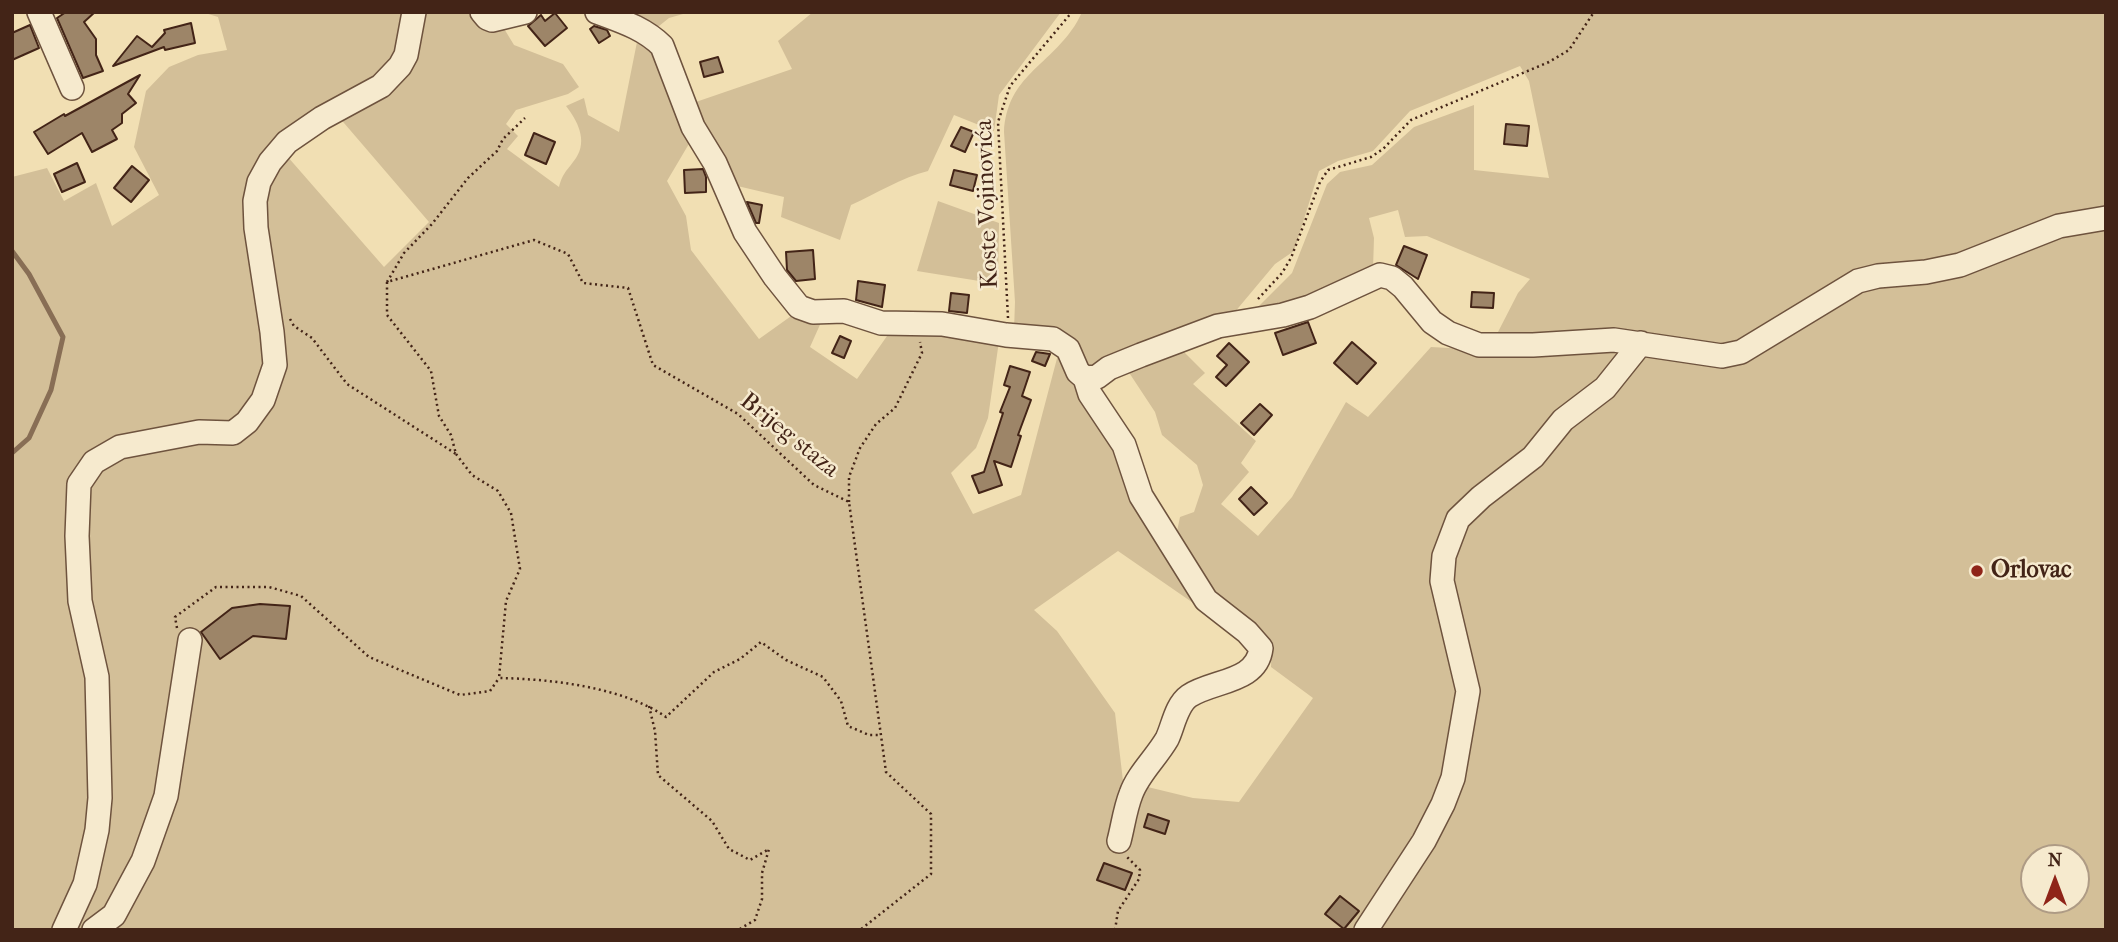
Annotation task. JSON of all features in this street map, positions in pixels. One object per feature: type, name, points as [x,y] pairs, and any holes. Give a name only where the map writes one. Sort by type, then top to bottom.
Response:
[{"type":"street","points":[[39,12],[72,88]]},
{"type":"street","points":[[64,930],[85,884],[97,830],[100,798],[97,677],[80,601],[77,536],[79,484],[94,462],[120,447],[199,432],[233,433],[247,422],[263,400],[275,365],[271,320],[256,228],[255,201],[259,182],[270,162],[287,142],[322,118],[381,86],[400,66],[406,55],[414,12]]},
{"type":"street","points":[[482,12],[492,20],[524,12]]},
{"type":"street","points":[[597,12],[629,23],[662,46],[693,127],[715,163],[745,232],[799,307],[813,312],[844,311],[881,323],[942,324],[1006,335],[1054,339],[1068,349],[1078,372],[1085,378],[1090,394],[1124,445],[1140,496],[1206,600],[1247,632],[1261,648],[1255,667],[1236,678],[1188,697],[1181,706],[1166,740],[1131,792],[1119,841]]},
{"type":"street","points":[[1085,378],[1097,377],[1109,368],[1218,326],[1283,315],[1310,307],[1380,275],[1392,278],[1403,287],[1432,322],[1448,333],[1479,345],[1533,345],[1600,340],[1641,342],[1722,356],[1741,352],[1858,281],[1960,265],[2059,226],[2106,218]]},
{"type":"street","points":[[1366,930],[1424,841],[1453,778],[1468,691],[1442,581],[1444,556],[1458,519],[1481,497],[1533,457],[1563,420],[1605,388],[1641,342]]},
{"type":"street","points":[[94,930],[114,915],[143,861],[166,796],[190,640]]},
{"type":"path","name":"Koste Vojinovića","points":[[1006,335],[1009,311],[998,122],[1010,86],[1072,12]]},
{"type":"path","points":[[1238,323],[1282,273],[1291,258],[1320,182],[1328,170],[1371,157],[1383,149],[1411,120],[1559,56],[1569,50],[1594,12]]},
{"type":"path","points":[[456,454],[451,435],[439,416],[430,371],[387,315],[387,282],[404,253],[432,224],[468,178],[497,151],[503,139],[526,118]]},
{"type":"path","name":"Brijeg staza","points":[[387,282],[534,240],[568,254],[583,283],[628,288],[653,365],[738,414],[814,485],[849,502],[887,772],[931,814],[931,874],[860,930]]},
{"type":"path","points":[[190,640],[175,626],[175,617],[207,593],[216,587],[269,587],[301,596],[369,657],[426,682],[460,695],[490,691],[499,678],[506,601],[520,569],[510,513],[498,491],[472,475],[456,454],[347,384],[312,338],[294,326],[287,316]]},
{"type":"path","points":[[849,502],[849,477],[860,448],[876,424],[895,408],[922,352],[918,323]]},
{"type":"path","points":[[499,678],[536,679],[578,686],[649,705],[666,717],[713,672],[740,659],[761,642],[786,660],[823,677],[841,701],[848,726],[869,735],[881,735]]},
{"type":"path","points":[[649,705],[655,731],[658,775],[712,821],[729,849],[750,860],[769,849],[762,873],[762,899],[755,920],[738,930]]},
{"type":"path","points":[[1115,930],[1118,911],[1139,878],[1140,870],[1122,853],[1119,841]]},
{"type":"shaded area","points":[[202,12],[503,12],[499,14],[500,22],[514,45],[563,64],[579,87],[568,94],[516,110],[506,124],[518,136],[507,149],[559,187],[581,144],[580,130],[566,106],[584,98],[588,115],[619,132],[638,37],[654,43],[660,49],[671,72],[693,137],[667,181],[686,216],[691,250],[759,339],[794,314],[823,318],[810,347],[857,379],[887,336],[930,331],[999,341],[988,418],[976,448],[951,473],[973,514],[1021,495],[1060,347],[1071,378],[1116,445],[1141,510],[1199,607],[1118,551],[1034,610],[1057,631],[1115,713],[1123,781],[1193,798],[1239,802],[1313,698],[1271,667],[1271,654],[1262,634],[1212,592],[1175,541],[1180,517],[1194,512],[1203,485],[1197,465],[1162,435],[1155,412],[1126,368],[1182,350],[1205,373],[1193,384],[1256,441],[1241,463],[1249,472],[1221,504],[1258,536],[1292,497],[1346,402],[1368,417],[1431,347],[1502,351],[1498,332],[1518,293],[1530,279],[1427,236],[1405,237],[1398,210],[1369,218],[1374,238],[1373,269],[1300,306],[1255,310],[1292,273],[1327,184],[1340,172],[1372,165],[1414,127],[1474,105],[1474,170],[1549,178],[1529,81],[1520,66],[1410,111],[1373,151],[1338,161],[1319,171],[1294,251],[1275,264],[1234,313],[1151,341],[1092,369],[1084,369],[1078,362],[1075,342],[1068,338],[1046,331],[1014,330],[1015,302],[1004,132],[1012,99],[1019,87],[1060,44],[1082,12],[2106,12],[2106,930],[12,930],[12,177],[47,168],[64,201],[96,183],[112,226],[159,195],[134,147],[146,91],[169,67],[198,55],[227,50],[218,17]],"holes":[[[338,116],[429,222],[384,267],[287,156]]]},
{"type":"shaded area","points":[[614,12],[690,12],[669,18],[654,30]]},
{"type":"shaded area","points":[[813,12],[1061,12],[999,95],[994,131],[954,115],[928,171],[899,181],[851,205],[840,240],[781,217],[784,197],[729,184],[690,104],[792,69],[778,41]]},
{"type":"shaded area","points":[[938,201],[999,223],[998,284],[917,271]]},
{"type":"building","points":[[66,12],[95,12],[84,22],[96,39],[96,55],[103,71],[83,78],[57,18]]},
{"type":"building","points":[[555,13],[567,28],[545,46],[528,26],[541,15],[545,21]]},
{"type":"building","points":[[191,23],[195,43],[165,50],[164,47],[113,66],[137,36],[152,47],[165,33],[164,30]]},
{"type":"building","points":[[30,25],[39,48],[12,60],[12,33]]},
{"type":"building","points":[[594,26],[607,30],[610,36],[599,43],[590,29]]},
{"type":"building","points":[[718,57],[723,72],[704,77],[700,62]]},
{"type":"building","points":[[140,75],[128,94],[136,103],[122,114],[122,123],[112,130],[117,139],[92,152],[82,133],[48,154],[34,132]]},
{"type":"building","points":[[1506,124],[1529,126],[1527,146],[1504,144]]},
{"type":"building","points":[[961,127],[974,132],[965,152],[951,146]]},
{"type":"building","points":[[534,133],[555,142],[546,164],[525,155]]},
{"type":"building","points":[[77,163],[85,182],[62,192],[54,174]]},
{"type":"building","points":[[132,166],[149,180],[131,202],[114,188]]},
{"type":"building","points":[[703,169],[706,192],[685,193],[684,170]]},
{"type":"building","points":[[954,170],[977,175],[973,191],[950,185]]},
{"type":"building","points":[[747,202],[762,205],[759,223],[756,223]]},
{"type":"building","points":[[1404,246],[1427,255],[1418,279],[1396,265]]},
{"type":"building","points":[[813,250],[815,279],[796,281],[787,270],[786,252]]},
{"type":"building","points":[[858,281],[885,285],[882,307],[856,300]]},
{"type":"building","points":[[1472,292],[1494,293],[1493,308],[1471,307]]},
{"type":"building","points":[[951,293],[969,295],[967,313],[949,311]]},
{"type":"building","points":[[1308,322],[1316,343],[1283,355],[1275,333]]},
{"type":"building","points":[[840,336],[851,341],[844,358],[832,353]]},
{"type":"building","points":[[1352,342],[1376,363],[1357,384],[1334,363]]},
{"type":"building","points":[[1229,343],[1249,362],[1226,386],[1216,377],[1227,365],[1217,356]]},
{"type":"building","points":[[1036,352],[1050,354],[1045,366],[1032,361]]},
{"type":"building","points":[[1010,366],[1030,372],[1022,396],[1031,400],[1018,435],[1021,436],[1011,467],[994,461],[1002,485],[979,493],[972,476],[984,472],[1003,413],[1000,412],[1010,387],[1004,385]]},
{"type":"building","points":[[1260,404],[1272,415],[1254,435],[1241,423]]},
{"type":"building","points":[[1251,487],[1267,503],[1254,515],[1239,499]]},
{"type":"building","points":[[260,604],[290,606],[286,639],[253,636],[220,659],[201,632],[232,608]]},
{"type":"building","points":[[1148,814],[1169,821],[1165,834],[1144,827]]},
{"type":"building","points":[[1104,863],[1132,873],[1125,890],[1097,880]]},
{"type":"building","points":[[1340,896],[1359,911],[1344,929],[1325,914]]},
{"type":"waterway","points":[[12,251],[29,274],[63,337],[51,390],[29,438],[12,453]]},
{"type":"place","name":"Orlovac","points":[[1977,571]]}]
